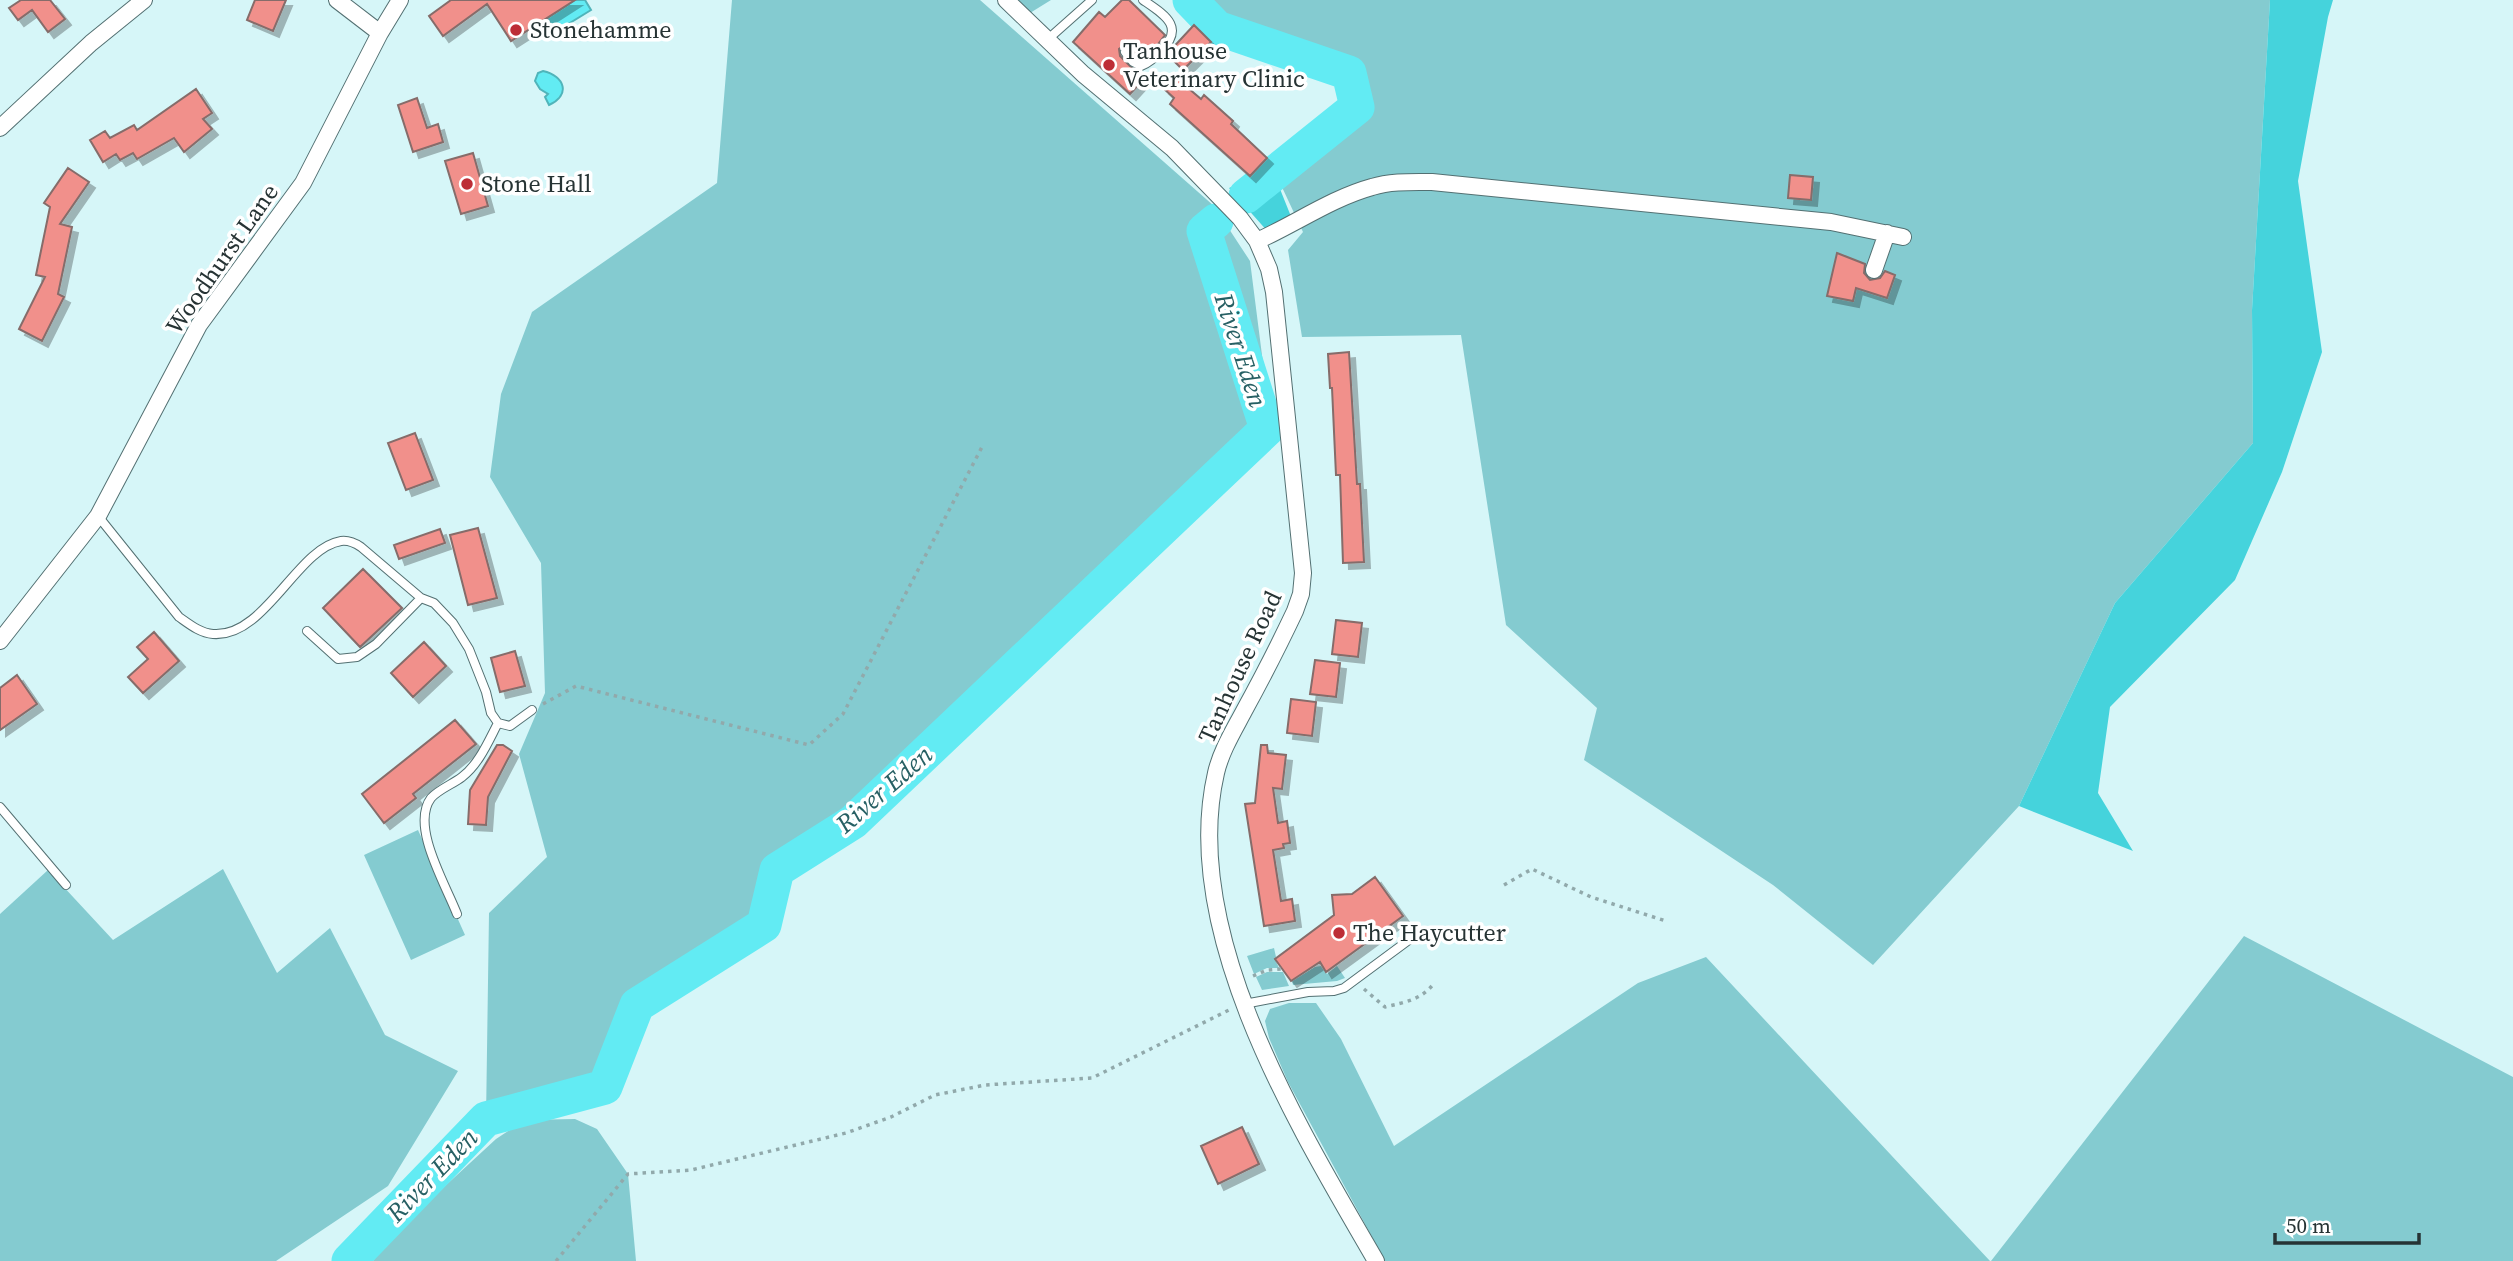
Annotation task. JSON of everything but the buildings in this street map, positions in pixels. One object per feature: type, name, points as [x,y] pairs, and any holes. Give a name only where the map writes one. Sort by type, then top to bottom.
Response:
[{"type":"street","points":[[0,128],[91,43],[144,0]]},
{"type":"street","points":[[337,0],[380,33]]},
{"type":"street","name":"Woodhurst Lane","points":[[0,640],[98,516],[199,325],[303,183],[380,33],[400,0]]},
{"type":"street","name":"Tanhouse Road","points":[[1006,0],[1083,74],[1172,148],[1240,218],[1257,241],[1269,269],[1274,292],[1303,573],[1301,594],[1216,771],[1210,806],[1209,837],[1217,909],[1237,1006],[1376,1261]]},
{"type":"street","points":[[1257,241],[1349,196],[1394,182],[1432,183],[1804,219],[1903,237]]},
{"type":"street","points":[[1874,271],[1887,233]]},
{"type":"lane","points":[[1046,40],[1092,0]]},
{"type":"lane","points":[[1125,52],[1133,62],[1141,66],[1149,63],[1167,46],[1172,37],[1173,28],[1164,15],[1143,0]]},
{"type":"lane","points":[[98,516],[179,617],[195,629],[213,634],[230,632],[247,625],[327,546],[343,540],[361,547],[421,598],[434,603],[453,623],[469,649],[491,713],[498,723],[510,726],[532,710]]},
{"type":"lane","points":[[307,631],[338,659],[357,657],[376,643],[421,598]]},
{"type":"lane","points":[[457,914],[425,834],[424,811],[433,796],[464,775],[482,754],[498,723]]},
{"type":"lane","points":[[0,807],[66,885]]},
{"type":"lane","points":[[1237,1006],[1308,992],[1334,991],[1354,981],[1420,931]]},
{"type":"path","points":[[532,710],[576,685],[809,745],[843,714],[983,445]]},
{"type":"path","points":[[1504,885],[1532,869],[1591,897],[1666,921]]},
{"type":"path","points":[[1248,970],[1251,977],[1267,970],[1282,969]]},
{"type":"path","points":[[1354,981],[1385,1007],[1416,999],[1435,982]]},
{"type":"path","points":[[556,1261],[628,1174],[691,1170],[846,1133],[891,1117],[935,1096],[985,1085],[1092,1078],[1237,1006]]},
{"type":"shaded area","points":[[575,0],[585,0],[591,10],[555,32],[547,18]]},
{"type":"shaded area","points":[[732,0],[980,0],[1214,206],[1250,261],[1263,363],[1267,429],[853,822],[777,870],[764,925],[637,1005],[605,1087],[486,1119],[489,913],[547,857],[519,754],[545,693],[541,563],[490,477],[501,394],[532,312],[717,183]]},
{"type":"shaded area","points":[[1017,0],[1051,0],[1030,13]]},
{"type":"shaded area","points":[[1190,0],[2270,0],[2252,310],[2253,443],[2115,603],[2019,806],[1873,965],[1773,885],[1584,760],[1597,708],[1506,625],[1461,335],[1302,337],[1288,250],[1303,232],[1281,185],[1295,160],[1356,106],[1331,67],[1217,28]]},
{"type":"shaded area","points":[[2270,0],[2333,0],[2298,181],[2322,352],[2282,472],[2235,580],[2110,707],[2098,793],[2133,851],[2019,806],[2115,603],[2253,443],[2252,310]]},
{"type":"shaded area","points":[[543,71],[560,81],[563,91],[556,101],[549,105],[545,97],[548,94],[540,89],[535,81],[538,73]]},
{"type":"shaded area","points":[[1272,169],[1292,219],[1269,233],[1229,188]]},
{"type":"shaded area","points":[[418,830],[465,935],[411,960],[364,855]]},
{"type":"shaded area","points":[[223,869],[277,973],[330,928],[385,1035],[458,1071],[388,1186],[276,1261],[0,1261],[0,914],[48,870],[113,940]]},
{"type":"shaded area","points":[[2244,936],[2513,1077],[2513,1261],[1991,1261]]},
{"type":"shaded area","points":[[1274,948],[1279,968],[1267,968],[1254,974],[1247,956]]},
{"type":"shaded area","points":[[1706,957],[1990,1261],[1385,1261],[1288,1082],[1269,1038],[1265,1021],[1270,1009],[1289,1003],[1316,1003],[1341,1039],[1394,1146],[1638,983]]},
{"type":"shaded area","points":[[1321,966],[1327,974],[1337,966],[1345,978],[1293,985],[1292,981]]},
{"type":"shaded area","points":[[1267,972],[1283,972],[1289,986],[1262,990],[1256,977]]},
{"type":"shaded area","points":[[575,1119],[597,1129],[628,1174],[636,1261],[373,1261],[393,1234],[496,1139],[525,1120]]},
{"type":"waterway","name":"River Eden","points":[[1190,0],[1217,28],[1349,73],[1357,107],[1246,196]]},
{"type":"waterway","name":"River Eden","points":[[349,1261],[486,1119],[605,1087],[637,1005],[764,925],[777,870],[853,822],[1267,429],[1204,231],[1216,221]]},
{"type":"place","name":"Stonehamme","points":[[516,30]]},
{"type":"place","name":"Tanhouse Veterinary Clinic","points":[[1109,65]]},
{"type":"place","name":"Stone Hall","points":[[467,184]]},
{"type":"place","name":"The Haycutter","points":[[1339,933]]}]
